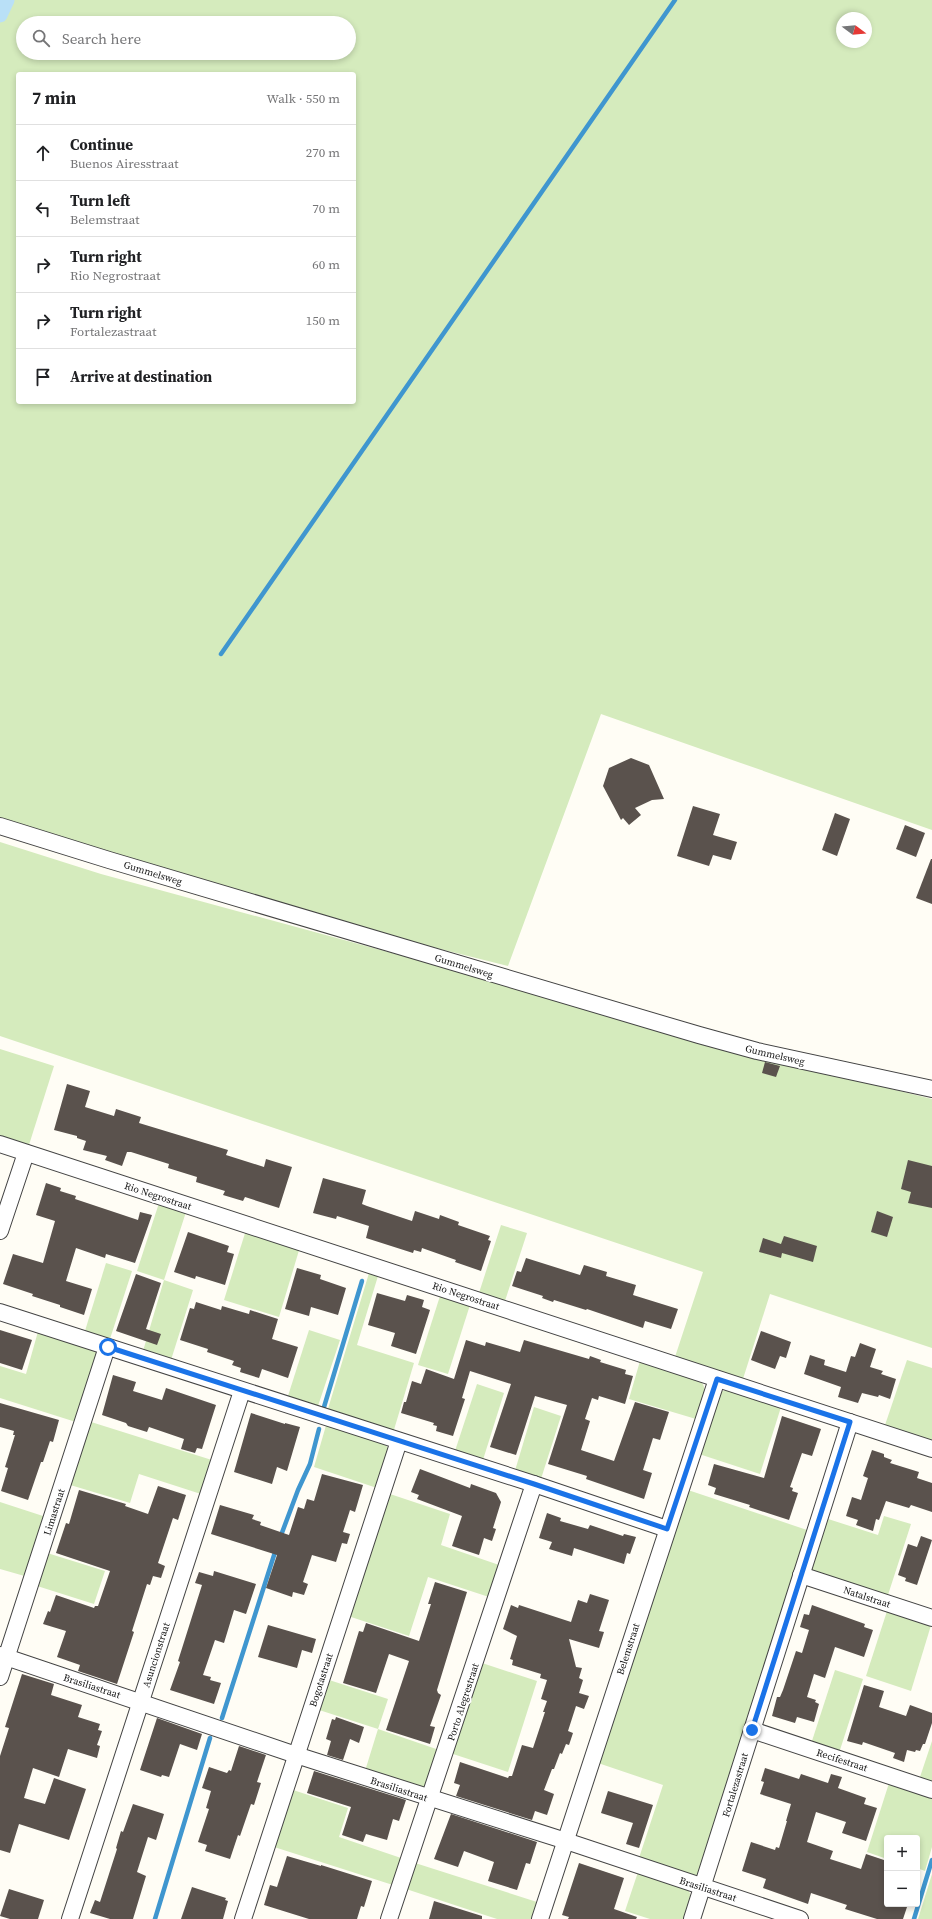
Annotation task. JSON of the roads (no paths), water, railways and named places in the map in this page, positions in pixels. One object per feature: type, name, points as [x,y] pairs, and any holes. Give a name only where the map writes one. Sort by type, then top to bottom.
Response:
[{"type":"street","name":"Gummelsweg","points":[[0,826],[109,860],[699,1035],[757,1051],[932,1089]]},
{"type":"street","name":"Rio Negrostraat","points":[[0,1144],[932,1449]]},
{"type":"street","points":[[0,1231],[26,1153]]},
{"type":"street","points":[[0,1312],[534,1484],[667,1529]]},
{"type":"street","name":"Limastraat","points":[[0,1677],[3,1656],[108,1347]]},
{"type":"street","name":"Belemstraat","points":[[540,1919],[717,1379]]},
{"type":"street","name":"Asuncionstraat","points":[[70,1919],[242,1391]]},
{"type":"street","name":"Fortalezastraat","points":[[692,1919],[850,1422]]},
{"type":"street","name":"Bogotastraat","points":[[244,1919],[399,1441]]},
{"type":"street","name":"Porto Alegrestraat","points":[[389,1919],[431,1799],[534,1484]]},
{"type":"street","name":"Natalstraat","points":[[801,1575],[932,1618]]},
{"type":"street","name":"Brasiliastraat","points":[[3,1656],[296,1756],[566,1841],[800,1919]]},
{"type":"street","name":"Recifestraat","points":[[752,1730],[932,1790]]},
{"type":"waterway","points":[[0,15],[7,0]]},
{"type":"waterway","points":[[221,654],[675,0]]},
{"type":"waterway","points":[[324,1407],[362,1281]]},
{"type":"waterway","points":[[280,1538],[298,1490],[310,1464],[319,1429]]},
{"type":"waterway","points":[[222,1718],[276,1549]]},
{"type":"waterway","points":[[155,1919],[210,1738]]},
{"type":"waterway","points":[[914,1919],[932,1860]]}]
